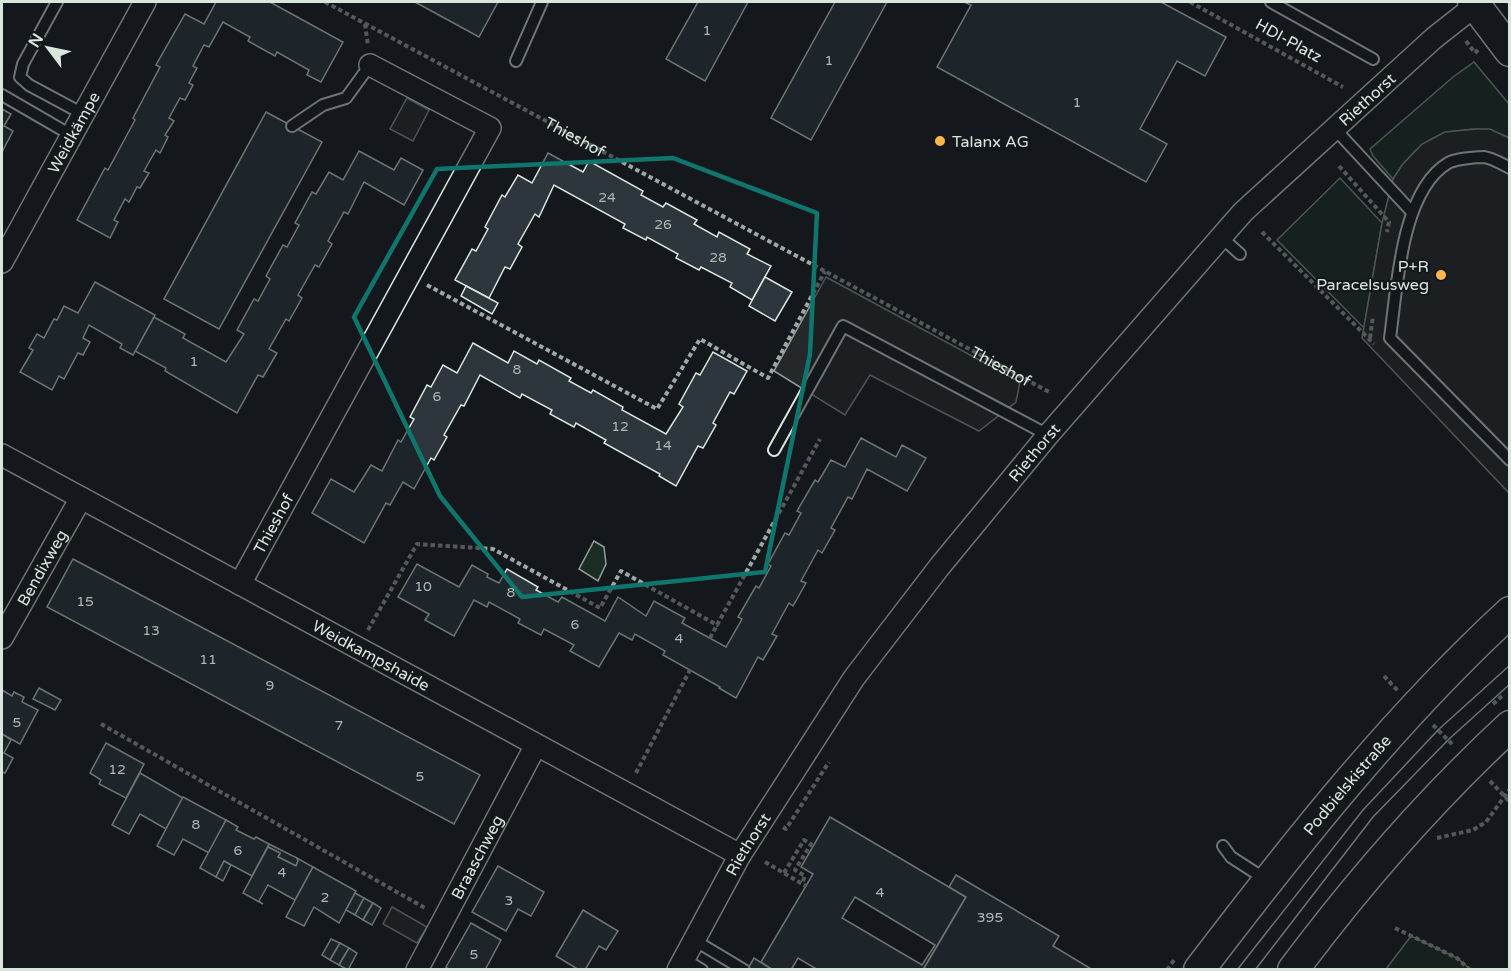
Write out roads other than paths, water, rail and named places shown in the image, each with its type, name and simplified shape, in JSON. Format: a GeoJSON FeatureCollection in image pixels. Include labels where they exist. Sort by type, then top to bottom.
{"type":"FeatureCollection","features":[{"type":"Feature","properties":{"kind":"main road"},"geometry":{"type":"LineString","coordinates":[[1477,3],[1509,51]]}},
{"type":"Feature","properties":{"kind":"main road","name":"Podbielskistraße"},"geometry":{"type":"LineString","coordinates":[[1199,969],[1334,797],[1415,707],[1509,612]]}},
{"type":"Feature","properties":{"kind":"main road"},"geometry":{"type":"LineString","coordinates":[[1293,969],[1326,926],[1444,790],[1509,726]]}},
{"type":"Feature","properties":{"kind":"street","name":"Weidkämpe"},"geometry":{"type":"LineString","coordinates":[[2,261],[145,2]]}},
{"type":"Feature","properties":{"kind":"street","name":"Riethorst"},"geometry":{"type":"LineString","coordinates":[[688,966],[694,940],[740,855],[854,678],[940,566],[1048,435],[1220,236],[1334,128],[1434,38],[1477,3]]}},
{"type":"Feature","properties":{"kind":"street","name":"Thieshof"},"geometry":{"type":"LineString","coordinates":[[240,584],[490,128],[370,64]]}},
{"type":"Feature","properties":{"kind":"street","name":"Weidkampshaide"},"geometry":{"type":"LineString","coordinates":[[2,455],[740,855]]}},
{"type":"Feature","properties":{"kind":"street","name":"Bendixweg"},"geometry":{"type":"LineString","coordinates":[[2,638],[81,498]]}},
{"type":"Feature","properties":{"kind":"street","name":"Braaschweg"},"geometry":{"type":"LineString","coordinates":[[417,969],[536,745]]}},
{"type":"Feature","properties":{"kind":"lane"},"geometry":{"type":"LineString","coordinates":[[57,2],[23,64],[20,77],[29,85],[83,114]]}},
{"type":"Feature","properties":{"kind":"lane"},"geometry":{"type":"LineString","coordinates":[[516,61],[542,2]]}},
{"type":"Feature","properties":{"kind":"lane","name":"HDI-Platz"},"geometry":{"type":"LineString","coordinates":[[1270,2],[1373,59]]}},
{"type":"Feature","properties":{"kind":"lane"},"geometry":{"type":"LineString","coordinates":[[292,126],[323,105],[346,99],[370,64]]}},
{"type":"Feature","properties":{"kind":"lane"},"geometry":{"type":"LineString","coordinates":[[2,95],[71,135]]}},
{"type":"Feature","properties":{"kind":"lane"},"geometry":{"type":"LineString","coordinates":[[1334,128],[1411,211]]}},
{"type":"Feature","properties":{"kind":"lane"},"geometry":{"type":"LineString","coordinates":[[1509,168],[1485,157],[1449,162],[1429,178],[1411,211],[1390,338],[1509,460]]}},
{"type":"Feature","properties":{"kind":"lane"},"geometry":{"type":"LineString","coordinates":[[1220,236],[1240,254]]}},
{"type":"Feature","properties":{"kind":"lane"},"geometry":{"type":"LineString","coordinates":[[774,450],[843,326],[1048,435]]}},
{"type":"Feature","properties":{"kind":"lane"},"geometry":{"type":"LineString","coordinates":[[1223,846],[1231,857],[1267,881]]}},
{"type":"Feature","properties":{"kind":"lane"},"geometry":{"type":"LineString","coordinates":[[694,940],[744,969]]}},
{"type":"Feature","properties":{"kind":"tram line"},"geometry":{"type":"LineString","coordinates":[[1507,2],[1510,5]]}},
{"type":"Feature","properties":{"kind":"tram line"},"geometry":{"type":"LineString","coordinates":[[1237,970],[1363,810],[1438,730],[1510,665]]}},
{"type":"Feature","properties":{"kind":"tram line"},"geometry":{"type":"LineString","coordinates":[[1255,970],[1373,817],[1448,740],[1510,684]]}},
{"type":"Feature","properties":{"kind":"place","name":"Talanx AG"},"geometry":{"type":"Point","coordinates":[940,141]}},
{"type":"Feature","properties":{"kind":"place","name":"P+R Paracelsusweg"},"geometry":{"type":"Point","coordinates":[1441,275]}}]}
